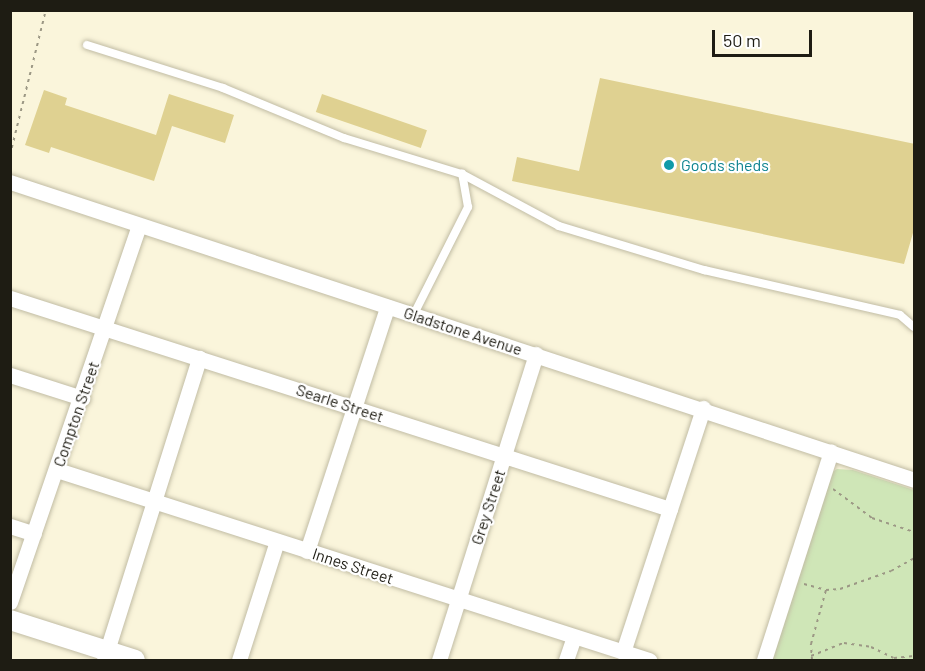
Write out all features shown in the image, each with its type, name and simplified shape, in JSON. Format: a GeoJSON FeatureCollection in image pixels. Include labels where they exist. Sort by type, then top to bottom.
{"type":"FeatureCollection","features":[{"type":"Feature","properties":{"kind":"street","name":"Gladstone Avenue"},"geometry":{"type":"LineString","coordinates":[[10,182],[387,307],[703,408],[915,480]]}},
{"type":"Feature","properties":{"kind":"street","name":"Compton Street"},"geometry":{"type":"LineString","coordinates":[[10,602],[82,398],[139,225]]}},
{"type":"Feature","properties":{"kind":"street","name":"Searle Street"},"geometry":{"type":"LineString","coordinates":[[10,297],[670,509]]}},
{"type":"Feature","properties":{"kind":"street"},"geometry":{"type":"LineString","coordinates":[[307,551],[387,307]]}},
{"type":"Feature","properties":{"kind":"street","name":"Grey Street"},"geometry":{"type":"LineString","coordinates":[[439,660],[536,354]]}},
{"type":"Feature","properties":{"kind":"street"},"geometry":{"type":"LineString","coordinates":[[105,656],[152,501],[199,358]]}},
{"type":"Feature","properties":{"kind":"street"},"geometry":{"type":"LineString","coordinates":[[10,375],[82,398]]}},
{"type":"Feature","properties":{"kind":"street"},"geometry":{"type":"LineString","coordinates":[[623,652],[703,408]]}},
{"type":"Feature","properties":{"kind":"street"},"geometry":{"type":"LineString","coordinates":[[764,660],[831,451]]}},
{"type":"Feature","properties":{"kind":"street","name":"Innes Street"},"geometry":{"type":"LineString","coordinates":[[57,470],[650,660]]}},
{"type":"Feature","properties":{"kind":"street"},"geometry":{"type":"LineString","coordinates":[[10,526],[34,534]]}},
{"type":"Feature","properties":{"kind":"street"},"geometry":{"type":"LineString","coordinates":[[238,660],[277,541]]}},
{"type":"Feature","properties":{"kind":"street"},"geometry":{"type":"LineString","coordinates":[[10,620],[105,656],[135,660]]}},
{"type":"Feature","properties":{"kind":"street"},"geometry":{"type":"LineString","coordinates":[[566,660],[574,636]]}},
{"type":"Feature","properties":{"kind":"lane"},"geometry":{"type":"LineString","coordinates":[[87,45],[223,88],[344,138],[462,174],[559,226],[704,270],[900,315],[915,327]]}},
{"type":"Feature","properties":{"kind":"lane"},"geometry":{"type":"LineString","coordinates":[[414,314],[468,207],[462,174]]}},
{"type":"Feature","properties":{"kind":"path"},"geometry":{"type":"LineString","coordinates":[[10,154],[46,10]]}},
{"type":"Feature","properties":{"kind":"path"},"geometry":{"type":"LineString","coordinates":[[822,480],[872,518],[915,532]]}},
{"type":"Feature","properties":{"kind":"path"},"geometry":{"type":"LineString","coordinates":[[790,580],[826,590],[864,582],[915,558]]}},
{"type":"Feature","properties":{"kind":"path"},"geometry":{"type":"LineString","coordinates":[[812,660],[811,644],[826,590]]}},
{"type":"Feature","properties":{"kind":"path"},"geometry":{"type":"LineString","coordinates":[[811,656],[844,643],[871,647],[894,658],[915,656]]}},
{"type":"Feature","properties":{"kind":"green space"},"geometry":{"type":"Polygon","coordinates":[[[837,469],[853,470],[914,490],[914,660],[769,660],[832,472],[837,469]]]}},
{"type":"Feature","properties":{"kind":"building","name":"Goods sheds"},"geometry":{"type":"Polygon","coordinates":[[[600,78],[915,144],[915,226],[904,264],[512,181],[517,157],[579,171],[600,78]]]}},
{"type":"Feature","properties":{"kind":"building"},"geometry":{"type":"Polygon","coordinates":[[[44,90],[67,98],[65,105],[156,135],[169,94],[234,115],[225,143],[172,126],[154,181],[51,147],[49,153],[25,145],[44,90]]]}},
{"type":"Feature","properties":{"kind":"building"},"geometry":{"type":"Polygon","coordinates":[[[322,94],[427,130],[421,148],[316,112],[322,94]]]}},
{"type":"Feature","properties":{"kind":"place","name":"Goods sheds"},"geometry":{"type":"Point","coordinates":[669,165]}}]}
